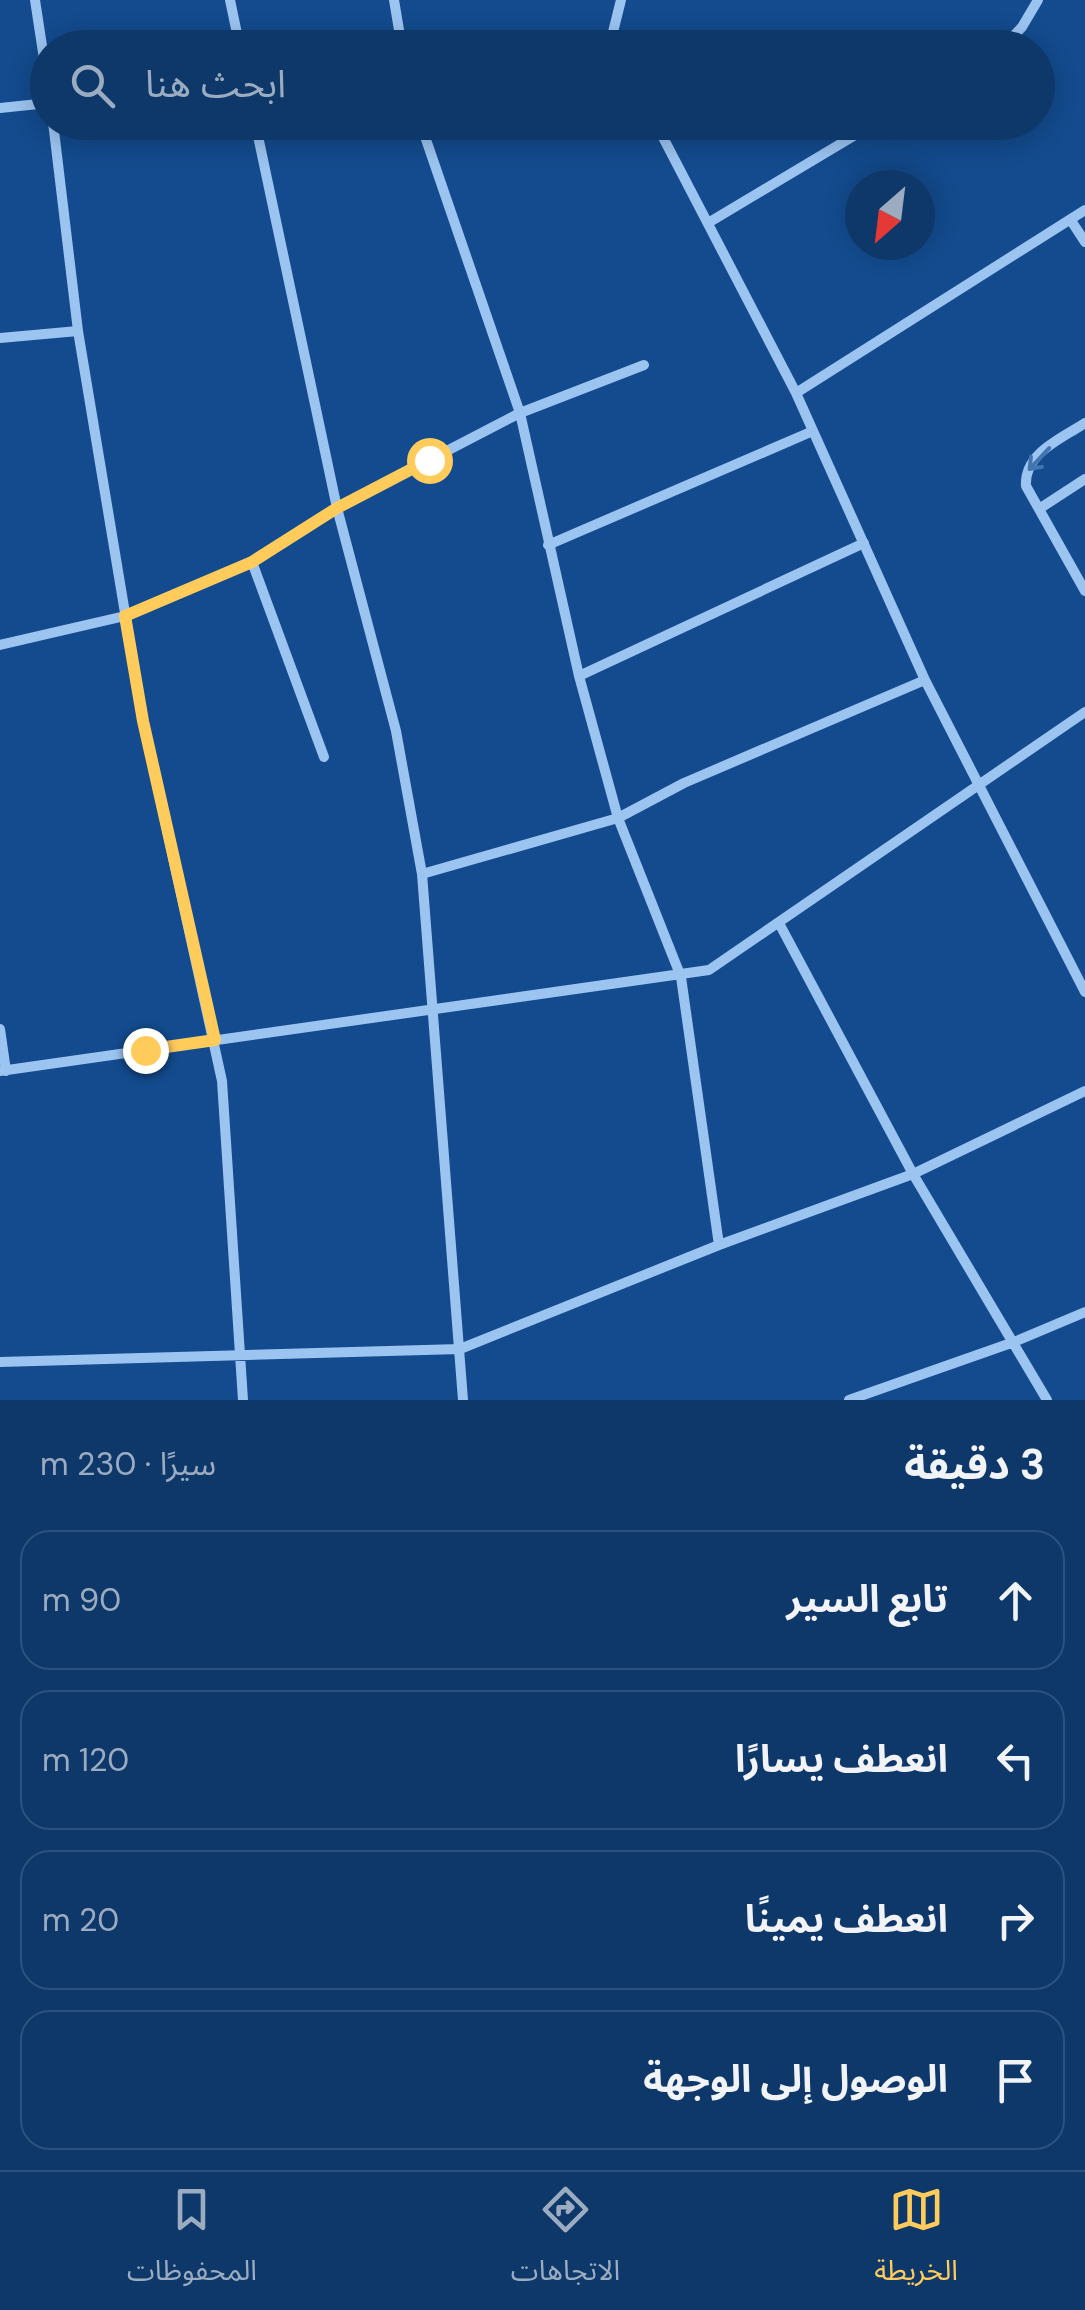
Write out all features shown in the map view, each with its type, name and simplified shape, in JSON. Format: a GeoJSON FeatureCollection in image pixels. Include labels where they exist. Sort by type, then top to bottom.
{"type":"FeatureCollection","features":[{"type":"Feature","properties":{"kind":"street"},"geometry":{"type":"LineString","coordinates":[[35,0],[40,30]]}},
{"type":"Feature","properties":{"kind":"street"},"geometry":{"type":"LineString","coordinates":[[230,0],[236,30]]}},
{"type":"Feature","properties":{"kind":"street"},"geometry":{"type":"LineString","coordinates":[[394,0],[399,30]]}},
{"type":"Feature","properties":{"kind":"street"},"geometry":{"type":"LineString","coordinates":[[614,30],[621,0]]}},
{"type":"Feature","properties":{"kind":"street"},"geometry":{"type":"LineString","coordinates":[[1019,30],[1038,0]]}},
{"type":"Feature","properties":{"kind":"street"},"geometry":{"type":"LineString","coordinates":[[0,108],[30,105]]}},
{"type":"Feature","properties":{"kind":"street"},"geometry":{"type":"LineString","coordinates":[[54,140],[78,331],[143,721],[215,1040],[223,1096],[243,1400]]}},
{"type":"Feature","properties":{"kind":"street"},"geometry":{"type":"LineString","coordinates":[[259,140],[337,508],[396,732],[422,874],[463,1400]]}},
{"type":"Feature","properties":{"kind":"street"},"geometry":{"type":"LineString","coordinates":[[426,140],[520,413],[579,676],[618,818],[681,977],[719,1245]]}},
{"type":"Feature","properties":{"kind":"street"},"geometry":{"type":"LineString","coordinates":[[665,140],[796,393],[978,789],[1085,992]]}},
{"type":"Feature","properties":{"kind":"street"},"geometry":{"type":"LineString","coordinates":[[708,222],[846,140]]}},
{"type":"Feature","properties":{"kind":"street"},"geometry":{"type":"LineString","coordinates":[[796,393],[1072,222],[1085,210]]}},
{"type":"Feature","properties":{"kind":"street"},"geometry":{"type":"LineString","coordinates":[[1072,222],[1085,242]]}},
{"type":"Feature","properties":{"kind":"street"},"geometry":{"type":"LineString","coordinates":[[0,338],[78,331]]}},
{"type":"Feature","properties":{"kind":"street"},"geometry":{"type":"LineString","coordinates":[[0,645],[125,616],[252,562],[337,508],[520,413],[644,366]]}},
{"type":"Feature","properties":{"kind":"street"},"geometry":{"type":"LineString","coordinates":[[1085,423],[1029,466],[1026,486],[1085,591]]}},
{"type":"Feature","properties":{"kind":"street"},"geometry":{"type":"LineString","coordinates":[[548,544],[813,431]]}},
{"type":"Feature","properties":{"kind":"street"},"geometry":{"type":"LineString","coordinates":[[1039,509],[1085,479]]}},
{"type":"Feature","properties":{"kind":"street"},"geometry":{"type":"LineString","coordinates":[[579,676],[864,543]]}},
{"type":"Feature","properties":{"kind":"street"},"geometry":{"type":"LineString","coordinates":[[252,562],[324,757]]}},
{"type":"Feature","properties":{"kind":"street"},"geometry":{"type":"LineString","coordinates":[[422,874],[618,818],[684,783],[926,680]]}},
{"type":"Feature","properties":{"kind":"street"},"geometry":{"type":"LineString","coordinates":[[0,1028],[3,1071],[709,970],[1085,712]]}},
{"type":"Feature","properties":{"kind":"street"},"geometry":{"type":"LineString","coordinates":[[780,924],[913,1174],[1047,1400]]}},
{"type":"Feature","properties":{"kind":"street"},"geometry":{"type":"LineString","coordinates":[[0,1362],[239,1358],[460,1348],[719,1245],[913,1174],[1085,1091]]}},
{"type":"Feature","properties":{"kind":"street"},"geometry":{"type":"LineString","coordinates":[[849,1400],[1014,1342],[1085,1312]]}},
{"type":"Feature","properties":{"kind":"route"},"geometry":{"type":"LineString","coordinates":[[145,1050],[215,1040],[143,721],[125,616],[252,562],[337,508],[429,460]]}}]}
